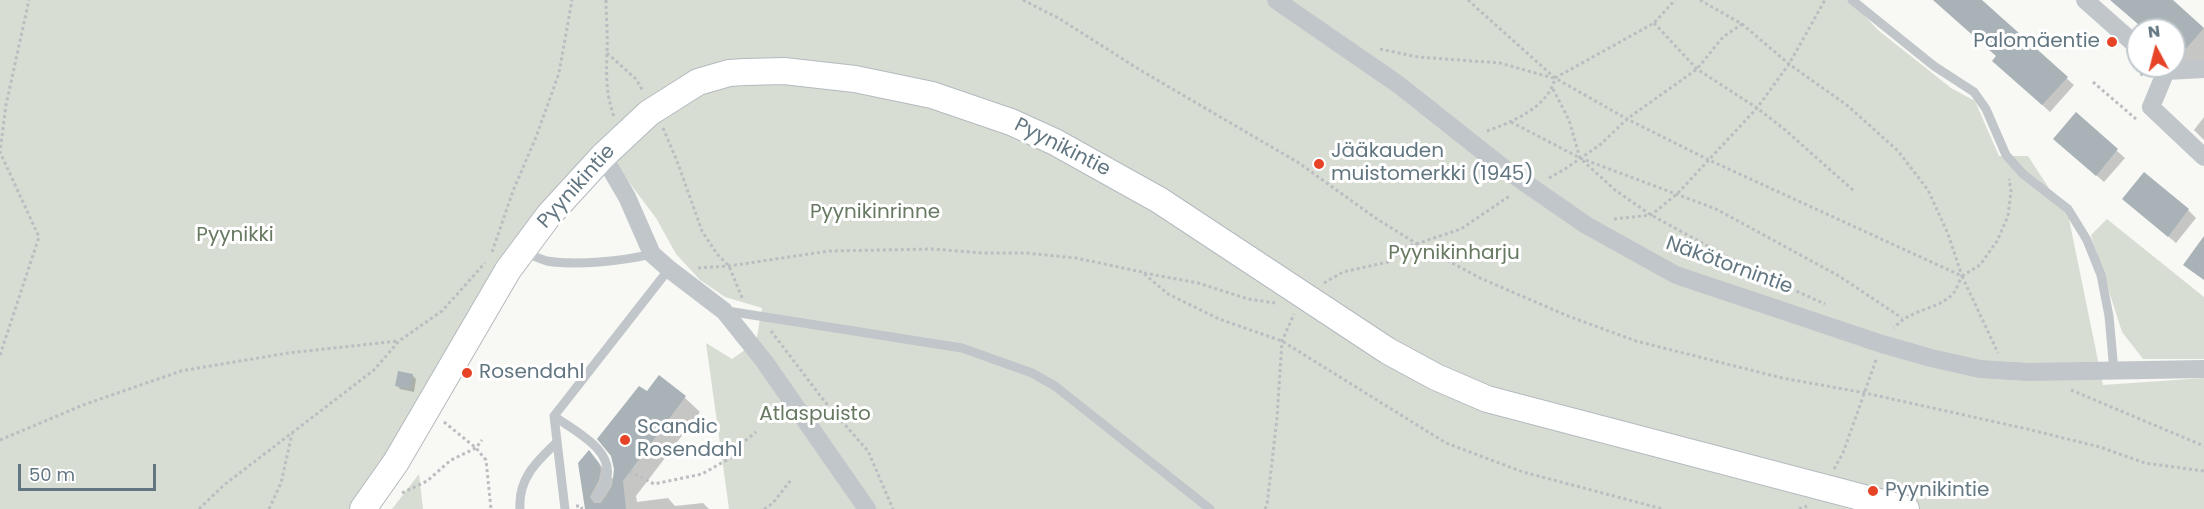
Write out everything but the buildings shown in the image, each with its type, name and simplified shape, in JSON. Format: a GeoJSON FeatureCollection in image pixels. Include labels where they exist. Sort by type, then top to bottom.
{"type":"FeatureCollection","features":[{"type":"Feature","properties":{"kind":"street","name":"Näkötornintie"},"geometry":{"type":"LineString","coordinates":[[1276,0],[1399,86],[1527,184],[1586,225],[1676,275],[1931,358],[1980,369],[2004,371],[2204,369]]}},
{"type":"Feature","properties":{"kind":"street"},"geometry":{"type":"LineString","coordinates":[[2085,0],[2126,36]]}},
{"type":"Feature","properties":{"kind":"street"},"geometry":{"type":"LineString","coordinates":[[2186,69],[2204,69]]}},
{"type":"Feature","properties":{"kind":"street","name":"Pyynikintie"},"geometry":{"type":"LineString","coordinates":[[363,509],[396,462],[508,270],[549,215],[603,156],[655,110],[698,82],[729,73],[784,71],[855,79],[932,95],[1011,122],[1055,142],[1159,200],[1388,351],[1436,377],[1487,399],[1906,509]]}},
{"type":"Feature","properties":{"kind":"street"},"geometry":{"type":"LineString","coordinates":[[2160,78],[2151,107],[2204,157]]}},
{"type":"Feature","properties":{"kind":"street"},"geometry":{"type":"LineString","coordinates":[[603,156],[631,204],[652,254],[724,310],[764,361],[867,509]]}},
{"type":"Feature","properties":{"kind":"lane"},"geometry":{"type":"LineString","coordinates":[[1852,0],[1934,66],[1974,92],[1986,109],[2006,155],[2024,174],[2068,209],[2087,240],[2101,275],[2114,371]]}},
{"type":"Feature","properties":{"kind":"lane"},"geometry":{"type":"LineString","coordinates":[[522,251],[545,260],[566,262],[633,258],[652,254]]}},
{"type":"Feature","properties":{"kind":"lane"},"geometry":{"type":"LineString","coordinates":[[565,509],[554,416],[669,269]]}},
{"type":"Feature","properties":{"kind":"lane"},"geometry":{"type":"LineString","coordinates":[[724,310],[962,348],[1032,373],[1055,386],[1210,509]]}},
{"type":"Feature","properties":{"kind":"lane"},"geometry":{"type":"LineString","coordinates":[[554,416],[593,444],[606,459],[607,480],[597,497]]}},
{"type":"Feature","properties":{"kind":"lane"},"geometry":{"type":"LineString","coordinates":[[520,509],[521,489],[527,474],[556,443]]}},
{"type":"Feature","properties":{"kind":"path"},"geometry":{"type":"LineString","coordinates":[[0,355],[39,237],[0,152],[6,105],[29,0]]}},
{"type":"Feature","properties":{"kind":"path"},"geometry":{"type":"LineString","coordinates":[[199,509],[224,485],[374,370],[399,341],[442,311],[491,257],[513,191],[536,137],[559,73],[572,0]]}},
{"type":"Feature","properties":{"kind":"path"},"geometry":{"type":"LineString","coordinates":[[606,0],[605,69],[609,102],[621,138]]}},
{"type":"Feature","properties":{"kind":"path"},"geometry":{"type":"LineString","coordinates":[[1023,0],[1290,158],[1417,244],[1480,278],[1568,316],[1636,341],[1782,378],[1865,393],[2100,447],[2145,463],[2204,471]]}},
{"type":"Feature","properties":{"kind":"path"},"geometry":{"type":"LineString","coordinates":[[1468,0],[1555,78],[1627,119],[1709,160],[1962,276]]}},
{"type":"Feature","properties":{"kind":"path"},"geometry":{"type":"LineString","coordinates":[[1372,47],[1418,57],[1500,63],[1555,78],[1654,23],[1675,0]]}},
{"type":"Feature","properties":{"kind":"path"},"geometry":{"type":"LineString","coordinates":[[1700,0],[1742,24],[1789,64],[1848,106],[1898,151],[1928,190],[1948,234],[1962,276],[2004,371]]}},
{"type":"Feature","properties":{"kind":"path"},"geometry":{"type":"LineString","coordinates":[[1586,225],[1605,220],[1652,215],[1677,194],[1757,108],[1789,64],[1825,0]]}},
{"type":"Feature","properties":{"kind":"path"},"geometry":{"type":"LineString","coordinates":[[1654,23],[1697,69],[1757,108],[1854,191]]}},
{"type":"Feature","properties":{"kind":"path"},"geometry":{"type":"LineString","coordinates":[[669,269],[729,266],[830,251],[934,249],[982,253],[1026,253],[1076,258],[1198,283],[1248,299],[1273,303],[1289,302],[1343,272],[1388,262],[1407,247],[1461,229],[1527,184],[1544,180],[1580,158],[1600,144],[1627,119],[1697,69],[1723,37],[1742,24]]}},
{"type":"Feature","properties":{"kind":"path"},"geometry":{"type":"LineString","coordinates":[[607,53],[636,79],[655,110],[677,161],[702,231],[717,255],[729,266],[744,302],[759,315],[825,402],[868,451],[893,509]]}},
{"type":"Feature","properties":{"kind":"path"},"geometry":{"type":"LineString","coordinates":[[1467,139],[1511,122],[1546,99],[1555,78]]}},
{"type":"Feature","properties":{"kind":"path"},"geometry":{"type":"LineString","coordinates":[[1552,89],[1569,120],[1580,158],[1615,190],[1652,215],[1761,275],[1826,305]]}},
{"type":"Feature","properties":{"kind":"path"},"geometry":{"type":"LineString","coordinates":[[1511,122],[1580,158],[1716,209],[1839,276],[1902,318],[1941,302],[1954,292],[1962,276],[1980,265],[1997,241],[2008,216],[2011,191],[2006,155]]}},
{"type":"Feature","properties":{"kind":"path"},"geometry":{"type":"LineString","coordinates":[[1142,272],[1168,294],[1220,319],[1282,341],[1446,443],[1523,472],[1663,509]]}},
{"type":"Feature","properties":{"kind":"path"},"geometry":{"type":"LineString","coordinates":[[1265,509],[1277,418],[1282,341],[1303,296]]}},
{"type":"Feature","properties":{"kind":"path"},"geometry":{"type":"LineString","coordinates":[[0,440],[83,405],[181,371],[288,353],[399,341]]}},
{"type":"Feature","properties":{"kind":"path"},"geometry":{"type":"LineString","coordinates":[[1829,477],[1843,453],[1877,358]]}},
{"type":"Feature","properties":{"kind":"path"},"geometry":{"type":"LineString","coordinates":[[2068,389],[2204,446]]}},
{"type":"Feature","properties":{"kind":"path"},"geometry":{"type":"LineString","coordinates":[[440,419],[476,448],[486,460],[491,509]]}},
{"type":"Feature","properties":{"kind":"path"},"geometry":{"type":"LineString","coordinates":[[269,509],[281,483],[292,432]]}},
{"type":"Feature","properties":{"kind":"path"},"geometry":{"type":"LineString","coordinates":[[630,471],[654,484],[702,474],[732,457],[739,446],[756,432]]}},
{"type":"Feature","properties":{"kind":"path"},"geometry":{"type":"LineString","coordinates":[[399,494],[427,481],[451,460],[476,448],[482,440]]}},
{"type":"Feature","properties":{"kind":"path"},"geometry":{"type":"LineString","coordinates":[[764,509],[772,504],[791,480]]}},
{"type":"Feature","properties":{"kind":"green space","name":"Pyynikinharju"},"geometry":{"type":"Polygon","coordinates":[[[0,0],[1850,0],[1878,30],[1951,88],[1975,101],[1999,156],[2028,156],[2069,219],[2103,385],[2204,378],[2204,509],[729,509],[706,343],[732,359],[756,342],[762,308],[725,297],[700,280],[676,254],[656,218],[600,144],[409,437],[352,509],[0,509],[0,0]]]}},
{"type":"Feature","properties":{"kind":"green space"},"geometry":{"type":"Polygon","coordinates":[[[2107,219],[2204,297],[2204,359],[2143,359],[2122,332],[2091,235],[2107,219]]]}},
{"type":"Feature","properties":{"kind":"green space"},"geometry":{"type":"Polygon","coordinates":[[[419,474],[423,509],[392,509],[419,474]]]}},
{"type":"Feature","properties":{"kind":"place","name":"Palomäentie"},"geometry":{"type":"Point","coordinates":[2112,42]}},
{"type":"Feature","properties":{"kind":"place","name":"Jääkauden muistomerkki (1945)"},"geometry":{"type":"Point","coordinates":[1319,164]}},
{"type":"Feature","properties":{"kind":"place","name":"Rosendahl"},"geometry":{"type":"Point","coordinates":[467,373]}},
{"type":"Feature","properties":{"kind":"place","name":"Scandic Rosendahl"},"geometry":{"type":"Point","coordinates":[625,440]}},
{"type":"Feature","properties":{"kind":"place","name":"Pyynikintie"},"geometry":{"type":"Point","coordinates":[1873,491]}},
{"type":"Feature","properties":{"kind":"park label","name":"Pyynikinrinne"},"geometry":{"type":"Point","coordinates":[875,213]}},
{"type":"Feature","properties":{"kind":"park label","name":"Pyynikki"},"geometry":{"type":"Point","coordinates":[235,236]}},
{"type":"Feature","properties":{"kind":"park label","name":"Atlaspuisto"},"geometry":{"type":"Point","coordinates":[815,415]}}]}
